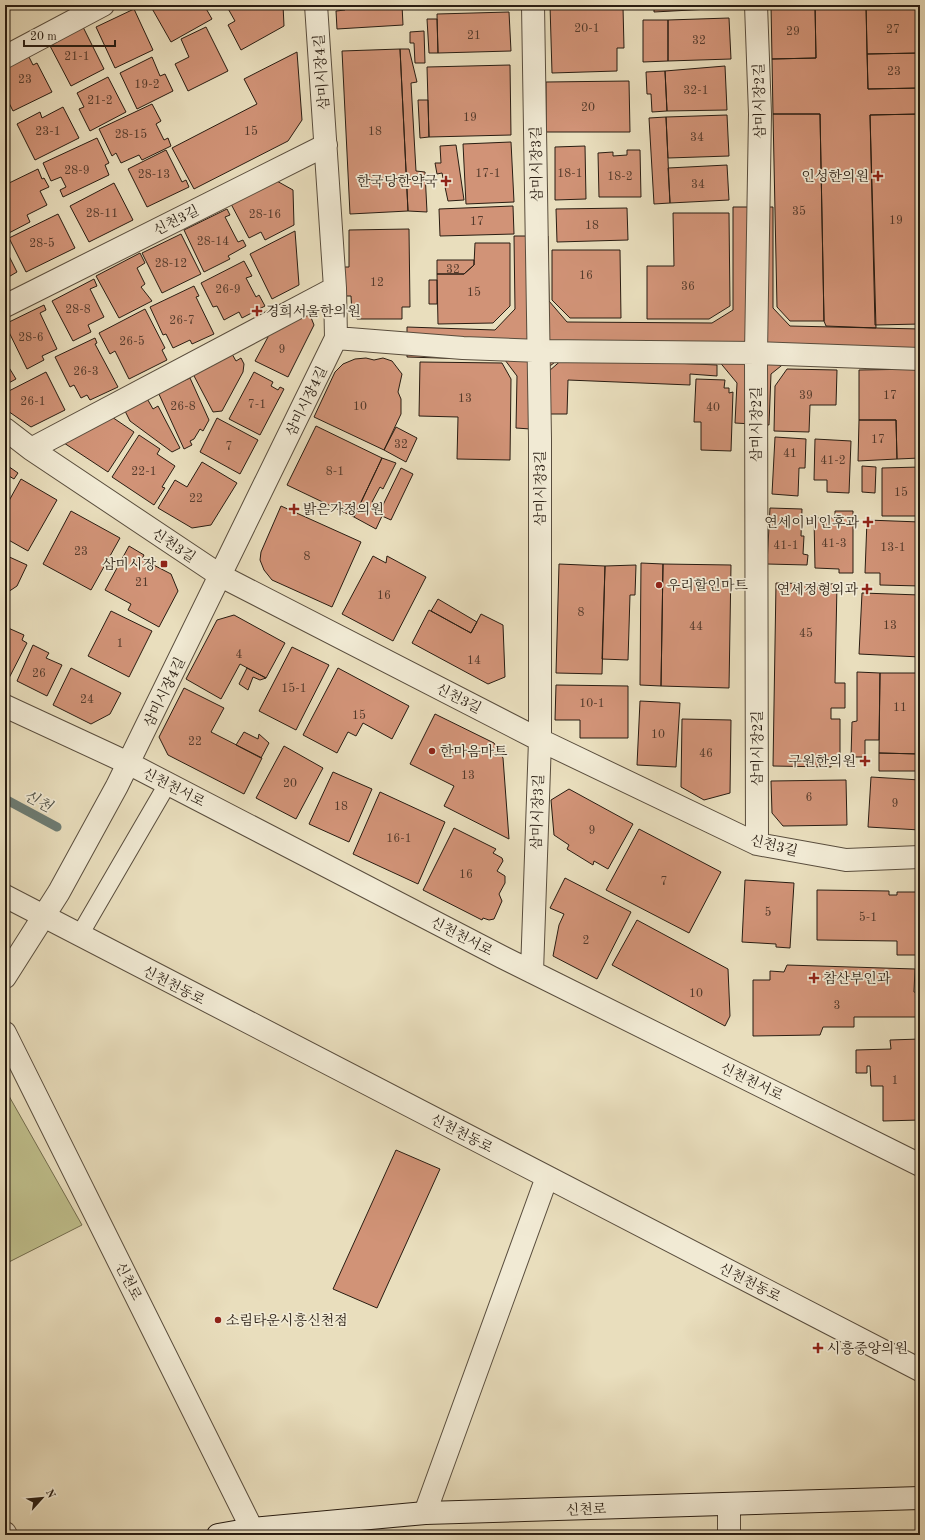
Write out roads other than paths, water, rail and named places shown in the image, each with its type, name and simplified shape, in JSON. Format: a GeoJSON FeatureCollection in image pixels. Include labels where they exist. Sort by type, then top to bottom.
{"type":"FeatureCollection","features":[{"type":"Feature","properties":{"kind":"street"},"geometry":{"type":"LineString","coordinates":[[6,55],[103,5]]}},
{"type":"Feature","properties":{"kind":"street","name":"삼미시장4길"},"geometry":{"type":"LineString","coordinates":[[5,977],[44,918],[117,786],[221,576],[336,338],[335,288],[316,5]]}},
{"type":"Feature","properties":{"kind":"street","name":"삼미시장3길"},"geometry":{"type":"LineString","coordinates":[[532,972],[540,740],[540,351],[533,5]]}},
{"type":"Feature","properties":{"kind":"street","name":"삼미시장2길"},"geometry":{"type":"LineString","coordinates":[[756,5],[760,114],[756,353],[757,844]]}},
{"type":"Feature","properties":{"kind":"street","name":"신천3길"},"geometry":{"type":"LineString","coordinates":[[5,306],[326,145]]}},
{"type":"Feature","properties":{"kind":"street"},"geometry":{"type":"LineString","coordinates":[[31,449],[335,288]]}},
{"type":"Feature","properties":{"kind":"street"},"geometry":{"type":"LineString","coordinates":[[336,338],[409,344],[540,351],[756,353],[920,359]]}},
{"type":"Feature","properties":{"kind":"street","name":"신천3길"},"geometry":{"type":"LineString","coordinates":[[5,429],[31,449],[221,576],[540,740],[757,844],[846,860],[920,857]]}},
{"type":"Feature","properties":{"kind":"street","name":"신천천서로"},"geometry":{"type":"LineString","coordinates":[[5,706],[168,783],[532,972],[920,1165]]}},
{"type":"Feature","properties":{"kind":"street","name":"신천천동로"},"geometry":{"type":"LineString","coordinates":[[5,896],[44,918],[920,1370]]}},
{"type":"Feature","properties":{"kind":"street","name":"신천로"},"geometry":{"type":"LineString","coordinates":[[5,1033],[254,1532]]}},
{"type":"Feature","properties":{"kind":"street"},"geometry":{"type":"LineString","coordinates":[[425,1514],[547,1177]]}},
{"type":"Feature","properties":{"kind":"street","name":"신천로"},"geometry":{"type":"LineString","coordinates":[[218,1535],[425,1514],[920,1498]]}},
{"type":"Feature","properties":{"kind":"street"},"geometry":{"type":"LineString","coordinates":[[729,1505],[729,1535]]}},
{"type":"Feature","properties":{"kind":"lane"},"geometry":{"type":"LineString","coordinates":[[79,936],[168,783]]}},
{"type":"Feature","properties":{"kind":"waterway","name":"신천"},"geometry":{"type":"LineString","coordinates":[[5,799],[57,827]]}},
{"type":"Feature","properties":{"kind":"place","name":"인성한의원"},"geometry":{"type":"Point","coordinates":[878,176]}},
{"type":"Feature","properties":{"kind":"place","name":"한국당한약국"},"geometry":{"type":"Point","coordinates":[446,181]}},
{"type":"Feature","properties":{"kind":"place","name":"경희서울한의원"},"geometry":{"type":"Point","coordinates":[257,311]}},
{"type":"Feature","properties":{"kind":"place","name":"밝은가정의원"},"geometry":{"type":"Point","coordinates":[294,509]}},
{"type":"Feature","properties":{"kind":"place","name":"연세이비인후과"},"geometry":{"type":"Point","coordinates":[868,522]}},
{"type":"Feature","properties":{"kind":"place","name":"삼미시장"},"geometry":{"type":"Point","coordinates":[164,564]}},
{"type":"Feature","properties":{"kind":"place","name":"우리할인마트"},"geometry":{"type":"Point","coordinates":[659,585]}},
{"type":"Feature","properties":{"kind":"place","name":"연세정형외과"},"geometry":{"type":"Point","coordinates":[867,589]}},
{"type":"Feature","properties":{"kind":"place","name":"한마음마트"},"geometry":{"type":"Point","coordinates":[432,751]}},
{"type":"Feature","properties":{"kind":"place","name":"구원한의원"},"geometry":{"type":"Point","coordinates":[865,761]}},
{"type":"Feature","properties":{"kind":"place","name":"참산부인과"},"geometry":{"type":"Point","coordinates":[814,978]}},
{"type":"Feature","properties":{"kind":"place","name":"소림타운시흥신천점"},"geometry":{"type":"Point","coordinates":[218,1320]}},
{"type":"Feature","properties":{"kind":"place","name":"시흥중앙의원"},"geometry":{"type":"Point","coordinates":[818,1348]}}]}
